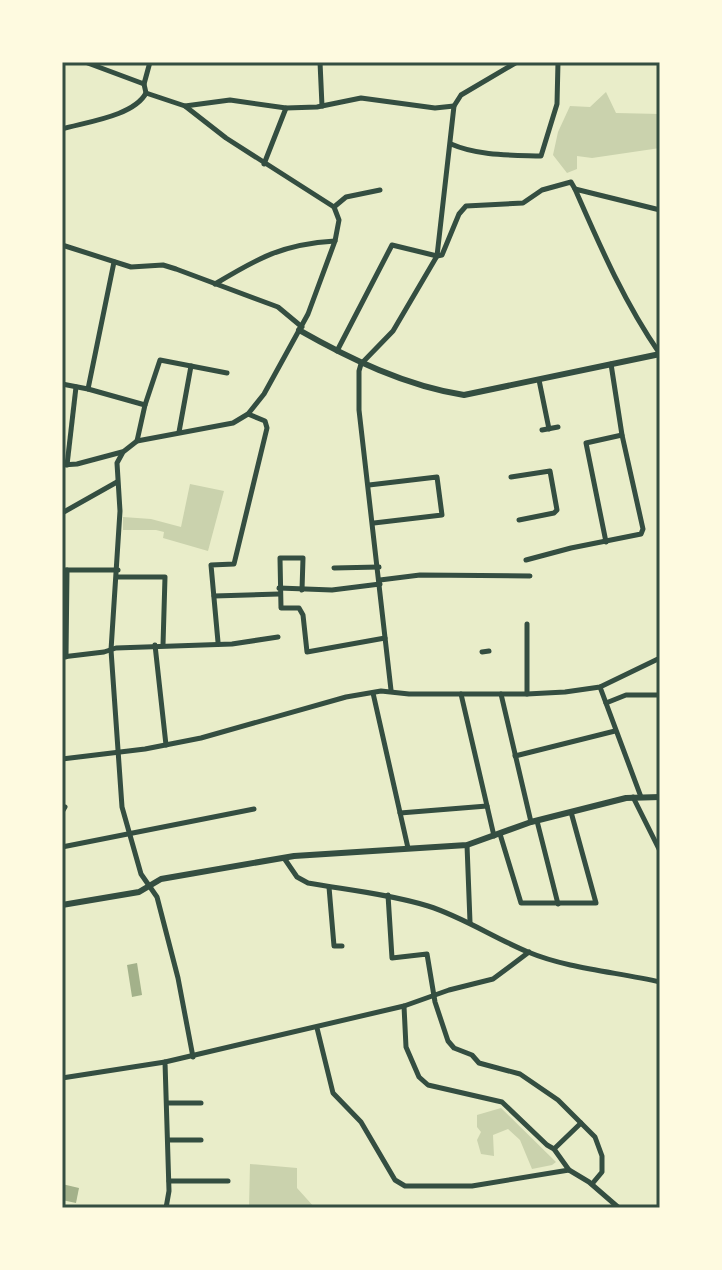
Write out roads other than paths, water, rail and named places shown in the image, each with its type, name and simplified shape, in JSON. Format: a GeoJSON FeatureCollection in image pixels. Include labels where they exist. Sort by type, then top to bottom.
{"type":"FeatureCollection","features":[{"type":"Feature","properties":{"kind":"street"},"geometry":{"type":"LineString","coordinates":[[85,62],[144,84]]}},
{"type":"Feature","properties":{"kind":"street"},"geometry":{"type":"LineString","coordinates":[[62,129],[129,110],[141,102],[146,93],[144,84],[150,62]]}},
{"type":"Feature","properties":{"kind":"street"},"geometry":{"type":"LineString","coordinates":[[320,62],[322,106]]}},
{"type":"Feature","properties":{"kind":"street"},"geometry":{"type":"LineString","coordinates":[[391,690],[359,410],[359,371],[361,364],[393,331],[437,256],[454,106],[461,95],[517,62]]}},
{"type":"Feature","properties":{"kind":"street"},"geometry":{"type":"LineString","coordinates":[[451,144],[488,153],[541,156],[557,104],[558,62]]}},
{"type":"Feature","properties":{"kind":"street"},"geometry":{"type":"LineString","coordinates":[[146,93],[185,106],[264,164],[334,207],[339,220],[335,241],[300,329],[264,394],[248,414],[233,423],[137,441],[123,452],[117,463],[120,511],[111,650],[122,807],[141,874],[157,897],[178,978],[193,1057]]}},
{"type":"Feature","properties":{"kind":"street"},"geometry":{"type":"LineString","coordinates":[[185,106],[230,100],[286,108],[322,106],[361,98],[435,108],[454,106]]}},
{"type":"Feature","properties":{"kind":"street"},"geometry":{"type":"LineString","coordinates":[[264,164],[286,108]]}},
{"type":"Feature","properties":{"kind":"street"},"geometry":{"type":"LineString","coordinates":[[62,245],[131,267],[163,265],[278,307],[300,329],[337,352],[361,364],[464,395],[660,354],[639,324],[619,286],[571,182],[542,190],[523,203],[466,206],[459,214],[445,252],[437,256],[392,245],[337,352]]}},
{"type":"Feature","properties":{"kind":"street"},"geometry":{"type":"LineString","coordinates":[[575,189],[660,210]]}},
{"type":"Feature","properties":{"kind":"street"},"geometry":{"type":"LineString","coordinates":[[334,207],[346,197],[380,190]]}},
{"type":"Feature","properties":{"kind":"street"},"geometry":{"type":"LineString","coordinates":[[214,284],[259,257],[335,241]]}},
{"type":"Feature","properties":{"kind":"street"},"geometry":{"type":"LineString","coordinates":[[88,389],[114,262]]}},
{"type":"Feature","properties":{"kind":"street"},"geometry":{"type":"LineString","coordinates":[[137,441],[160,360],[227,373]]}},
{"type":"Feature","properties":{"kind":"street"},"geometry":{"type":"LineString","coordinates":[[526,560],[641,534],[643,529],[622,435],[611,364]]}},
{"type":"Feature","properties":{"kind":"street"},"geometry":{"type":"LineString","coordinates":[[179,432],[191,366]]}},
{"type":"Feature","properties":{"kind":"street"},"geometry":{"type":"LineString","coordinates":[[539,380],[545,430],[558,427]]}},
{"type":"Feature","properties":{"kind":"street"},"geometry":{"type":"LineString","coordinates":[[62,384],[145,405]]}},
{"type":"Feature","properties":{"kind":"street"},"geometry":{"type":"LineString","coordinates":[[76,387],[64,465],[123,452]]}},
{"type":"Feature","properties":{"kind":"street"},"geometry":{"type":"LineString","coordinates":[[218,642],[211,565],[234,564],[267,428],[265,421],[248,414]]}},
{"type":"Feature","properties":{"kind":"street"},"geometry":{"type":"LineString","coordinates":[[606,542],[586,443],[622,435]]}},
{"type":"Feature","properties":{"kind":"street"},"geometry":{"type":"LineString","coordinates":[[511,477],[545,469],[550,471],[555,491],[557,510],[554,513],[519,520]]}},
{"type":"Feature","properties":{"kind":"street"},"geometry":{"type":"LineString","coordinates":[[369,485],[437,477],[442,515],[374,523]]}},
{"type":"Feature","properties":{"kind":"street"},"geometry":{"type":"LineString","coordinates":[[62,513],[117,482]]}},
{"type":"Feature","properties":{"kind":"street"},"geometry":{"type":"LineString","coordinates":[[302,590],[303,558],[280,558],[281,608],[299,608],[303,615],[307,652],[385,638]]}},
{"type":"Feature","properties":{"kind":"street"},"geometry":{"type":"LineString","coordinates":[[334,568],[379,567]]}},
{"type":"Feature","properties":{"kind":"street"},"geometry":{"type":"LineString","coordinates":[[163,645],[165,577],[65,570],[64,657],[155,645],[163,645],[218,642],[232,644],[278,637]]}},
{"type":"Feature","properties":{"kind":"street"},"geometry":{"type":"LineString","coordinates":[[214,596],[332,590],[420,575],[530,576]]}},
{"type":"Feature","properties":{"kind":"street"},"geometry":{"type":"LineString","coordinates":[[527,624],[527,694]]}},
{"type":"Feature","properties":{"kind":"street"},"geometry":{"type":"LineString","coordinates":[[155,645],[166,745]]}},
{"type":"Feature","properties":{"kind":"street"},"geometry":{"type":"LineString","coordinates":[[62,759],[166,745],[373,692],[527,694],[600,687],[660,658]]}},
{"type":"Feature","properties":{"kind":"street"},"geometry":{"type":"LineString","coordinates":[[600,687],[637,797],[660,851]]}},
{"type":"Feature","properties":{"kind":"street"},"geometry":{"type":"LineString","coordinates":[[373,692],[408,848]]}},
{"type":"Feature","properties":{"kind":"street"},"geometry":{"type":"LineString","coordinates":[[461,694],[487,806],[521,903],[596,903],[571,812]]}},
{"type":"Feature","properties":{"kind":"street"},"geometry":{"type":"LineString","coordinates":[[501,694],[515,756],[558,904]]}},
{"type":"Feature","properties":{"kind":"street"},"geometry":{"type":"LineString","coordinates":[[606,703],[626,695],[660,695]]}},
{"type":"Feature","properties":{"kind":"street"},"geometry":{"type":"LineString","coordinates":[[515,756],[615,731]]}},
{"type":"Feature","properties":{"kind":"street"},"geometry":{"type":"LineString","coordinates":[[62,905],[139,892],[161,879],[284,858],[467,845],[534,821],[637,797],[660,797]]}},
{"type":"Feature","properties":{"kind":"street"},"geometry":{"type":"LineString","coordinates":[[400,813],[487,806]]}},
{"type":"Feature","properties":{"kind":"street"},"geometry":{"type":"LineString","coordinates":[[62,847],[254,809]]}},
{"type":"Feature","properties":{"kind":"street"},"geometry":{"type":"LineString","coordinates":[[467,845],[470,922]]}},
{"type":"Feature","properties":{"kind":"street"},"geometry":{"type":"LineString","coordinates":[[284,858],[297,877],[308,883],[388,895],[470,922],[529,952],[565,963],[660,982]]}},
{"type":"Feature","properties":{"kind":"street"},"geometry":{"type":"LineString","coordinates":[[329,887],[334,946],[342,946]]}},
{"type":"Feature","properties":{"kind":"street"},"geometry":{"type":"LineString","coordinates":[[388,895],[392,958],[427,954],[442,1030],[454,1048],[472,1055],[479,1063],[520,1074],[558,1100],[595,1137],[602,1158],[602,1172],[592,1184]]}},
{"type":"Feature","properties":{"kind":"street"},"geometry":{"type":"LineString","coordinates":[[62,1078],[193,1057],[404,1006],[493,979],[529,952]]}},
{"type":"Feature","properties":{"kind":"street"},"geometry":{"type":"LineString","coordinates":[[404,1006],[406,1047],[419,1077],[428,1085],[502,1102],[554,1149],[569,1170],[592,1184],[619,1208]]}},
{"type":"Feature","properties":{"kind":"street"},"geometry":{"type":"LineString","coordinates":[[317,1028],[333,1093],[361,1122],[395,1180],[405,1186],[472,1186],[569,1170]]}},
{"type":"Feature","properties":{"kind":"street"},"geometry":{"type":"LineString","coordinates":[[165,1062],[169,1181],[166,1208]]}},
{"type":"Feature","properties":{"kind":"street"},"geometry":{"type":"LineString","coordinates":[[167,1103],[201,1103]]}},
{"type":"Feature","properties":{"kind":"street"},"geometry":{"type":"LineString","coordinates":[[554,1149],[581,1123]]}},
{"type":"Feature","properties":{"kind":"street"},"geometry":{"type":"LineString","coordinates":[[168,1140],[201,1140]]}},
{"type":"Feature","properties":{"kind":"street"},"geometry":{"type":"LineString","coordinates":[[169,1181],[228,1181]]}}]}
